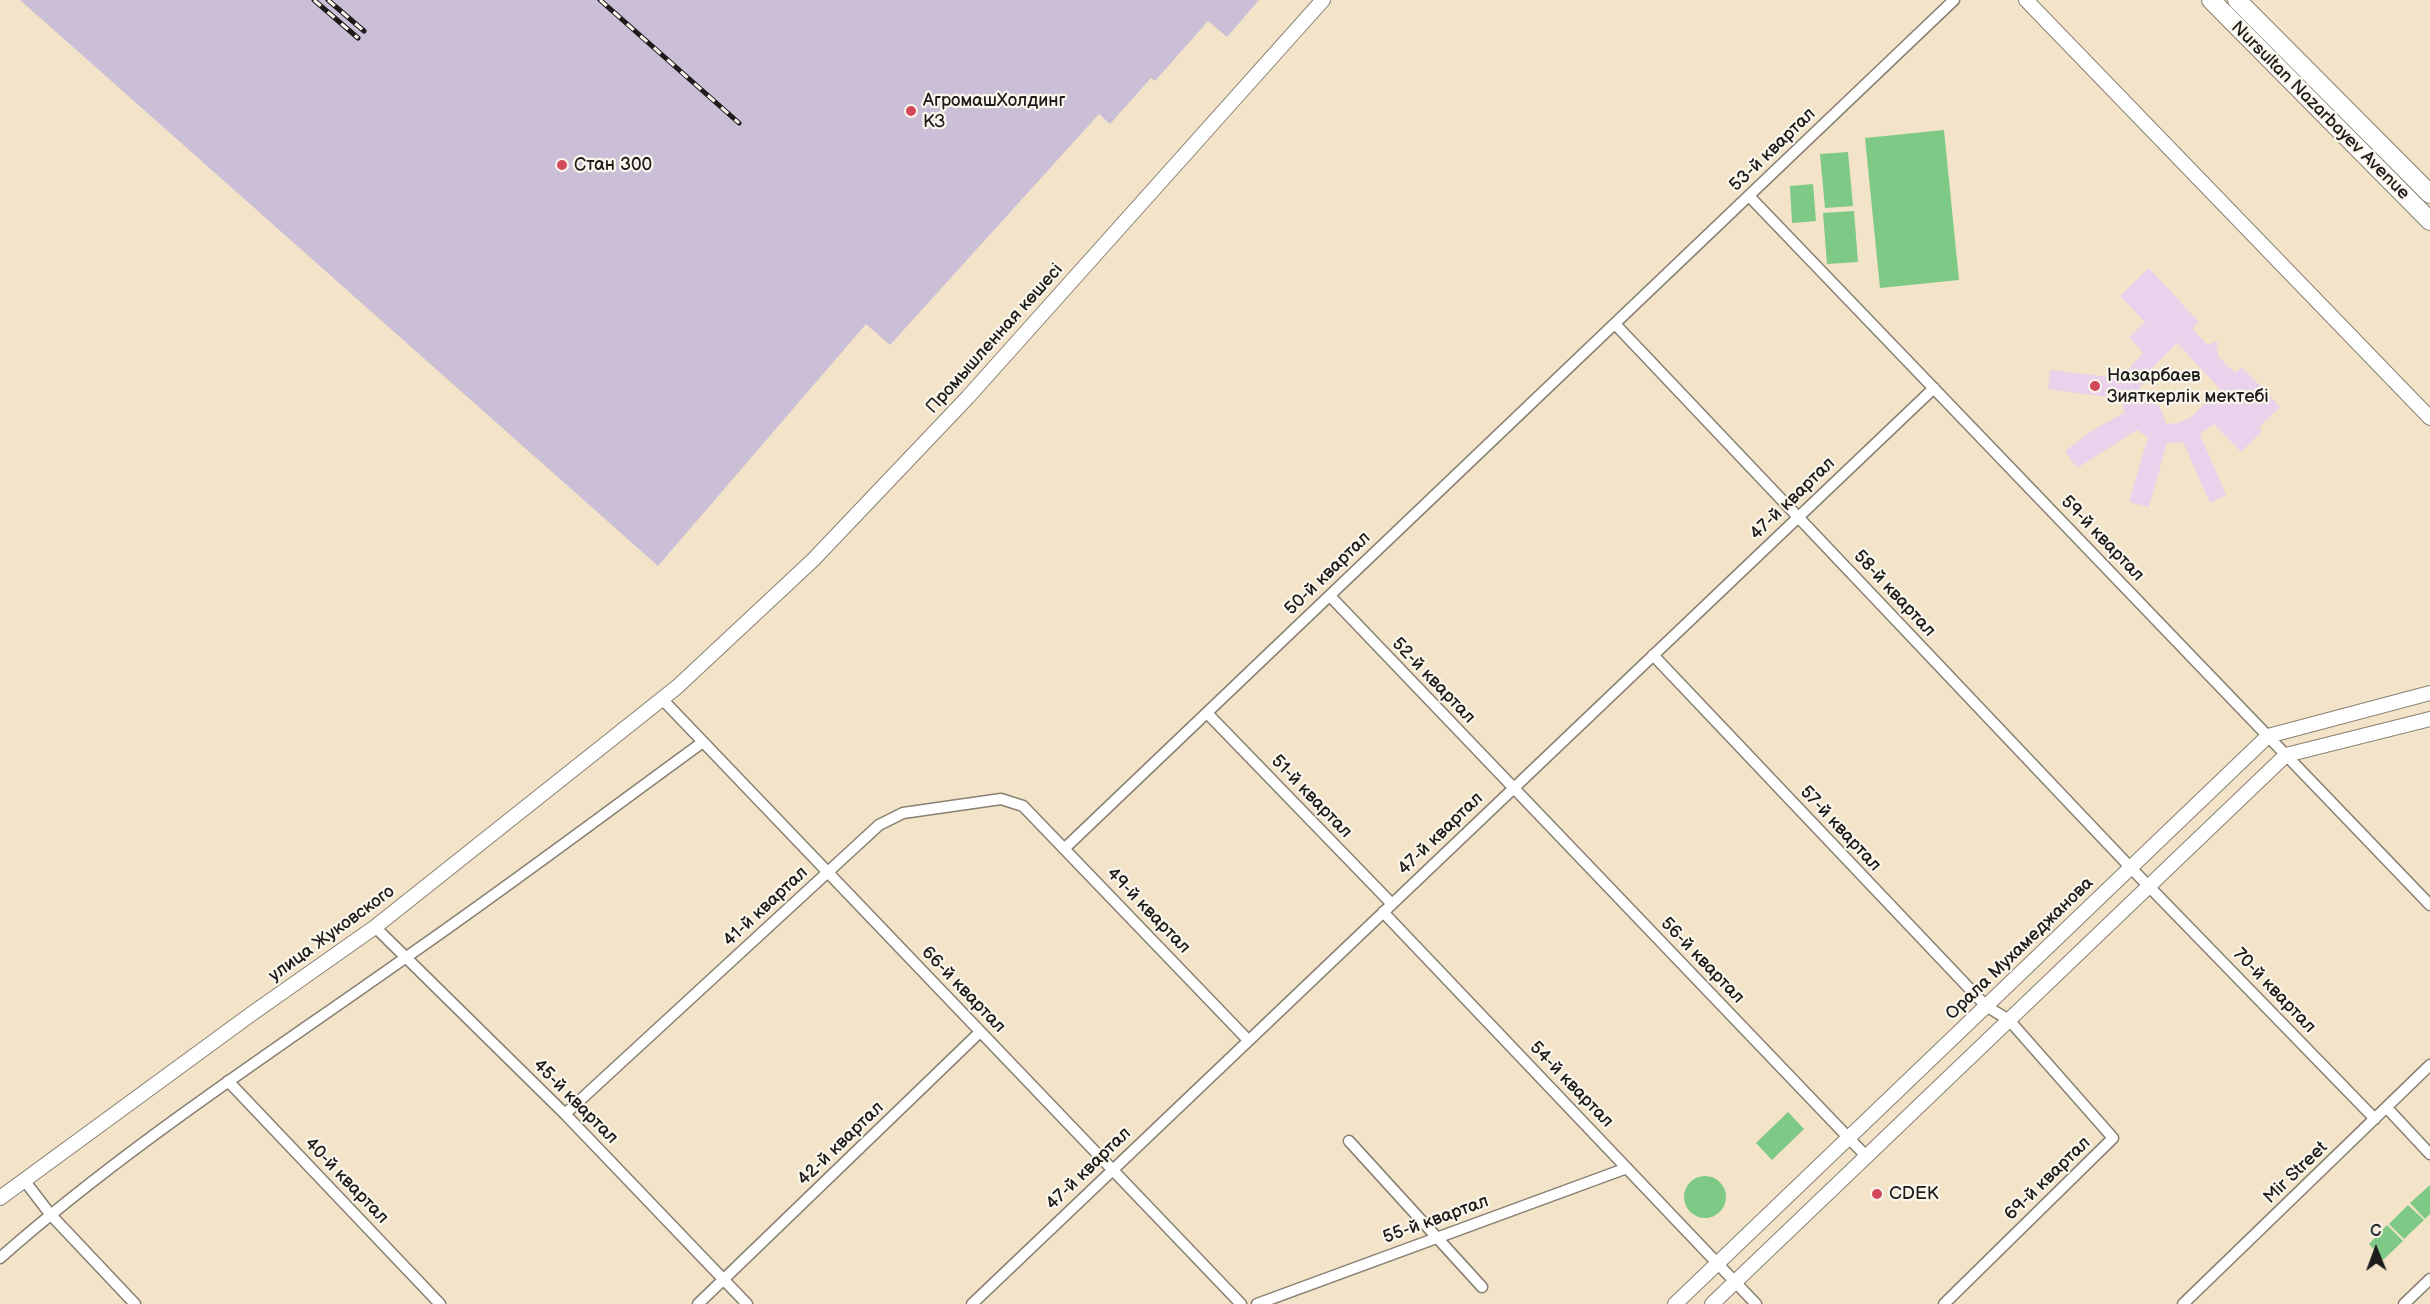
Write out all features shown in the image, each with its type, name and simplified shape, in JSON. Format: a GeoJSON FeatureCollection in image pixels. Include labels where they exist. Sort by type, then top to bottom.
{"type":"FeatureCollection","features":[{"type":"Feature","properties":{"kind":"main road","name":"Nursultan Nazarbayev Avenue"},"geometry":{"type":"LineString","coordinates":[[2211,0],[2430,221]]}},
{"type":"Feature","properties":{"kind":"main road","name":"Nursultan Nazarbayev Avenue"},"geometry":{"type":"LineString","coordinates":[[2237,0],[2430,194]]}},
{"type":"Feature","properties":{"kind":"street","name":"Промышленная көшесі"},"geometry":{"type":"LineString","coordinates":[[676,687],[813,560],[968,397],[1323,0]]}},
{"type":"Feature","properties":{"kind":"street","name":"53-й квартал"},"geometry":{"type":"LineString","coordinates":[[1614,324],[1954,0]]}},
{"type":"Feature","properties":{"kind":"street"},"geometry":{"type":"LineString","coordinates":[[2026,0],[2430,418]]}},
{"type":"Feature","properties":{"kind":"street","name":"59-й квартал"},"geometry":{"type":"LineString","coordinates":[[1749,195],[2430,905]]}},
{"type":"Feature","properties":{"kind":"street","name":"58-й квартал"},"geometry":{"type":"LineString","coordinates":[[1614,324],[2149,886]]}},
{"type":"Feature","properties":{"kind":"street","name":"50-й квартал"},"geometry":{"type":"LineString","coordinates":[[1065,848],[1614,324]]}},
{"type":"Feature","properties":{"kind":"street","name":"47-й квартал"},"geometry":{"type":"LineString","coordinates":[[972,1304],[1934,388]]}},
{"type":"Feature","properties":{"kind":"street","name":"52-й квартал"},"geometry":{"type":"LineString","coordinates":[[1330,596],[1513,788]]}},
{"type":"Feature","properties":{"kind":"street","name":"57-й квартал"},"geometry":{"type":"LineString","coordinates":[[1653,655],[1986,1006],[2009,1020]]}},
{"type":"Feature","properties":{"kind":"street","name":"улица Жуковского"},"geometry":{"type":"LineString","coordinates":[[0,1198],[250,1015],[375,927],[676,687]]}},
{"type":"Feature","properties":{"kind":"street","name":"Орала Мухамеджанова"},"geometry":{"type":"LineString","coordinates":[[1675,1304],[2268,736],[2430,693]]}},
{"type":"Feature","properties":{"kind":"street","name":"66-й квартал"},"geometry":{"type":"LineString","coordinates":[[662,699],[1241,1304]]}},
{"type":"Feature","properties":{"kind":"street","name":"51-й квартал"},"geometry":{"type":"LineString","coordinates":[[1207,713],[1388,908]]}},
{"type":"Feature","properties":{"kind":"street"},"geometry":{"type":"LineString","coordinates":[[1712,1304],[2286,755],[2430,719]]}},
{"type":"Feature","properties":{"kind":"street"},"geometry":{"type":"LineString","coordinates":[[0,1258],[50,1214],[228,1081],[406,958],[703,742]]}},
{"type":"Feature","properties":{"kind":"street","name":"56-й квартал"},"geometry":{"type":"LineString","coordinates":[[1513,788],[1866,1156]]}},
{"type":"Feature","properties":{"kind":"street","name":"41-й квартал"},"geometry":{"type":"LineString","coordinates":[[565,1114],[879,825],[903,813],[1001,799],[1023,806]]}},
{"type":"Feature","properties":{"kind":"street","name":"49-й квартал"},"geometry":{"type":"LineString","coordinates":[[1023,806],[1248,1040]]}},
{"type":"Feature","properties":{"kind":"street","name":"70-й квартал"},"geometry":{"type":"LineString","coordinates":[[2149,886],[2375,1119]]}},
{"type":"Feature","properties":{"kind":"street","name":"54-й квартал"},"geometry":{"type":"LineString","coordinates":[[1388,908],[1627,1168],[1756,1304]]}},
{"type":"Feature","properties":{"kind":"street","name":"45-й квартал"},"geometry":{"type":"LineString","coordinates":[[375,927],[565,1114],[747,1304]]}},
{"type":"Feature","properties":{"kind":"street","name":"69-й квартал"},"geometry":{"type":"LineString","coordinates":[[1944,1304],[2114,1138],[2009,1020]]}},
{"type":"Feature","properties":{"kind":"street","name":"42-й квартал"},"geometry":{"type":"LineString","coordinates":[[698,1304],[980,1032]]}},
{"type":"Feature","properties":{"kind":"street","name":"Mir Street"},"geometry":{"type":"LineString","coordinates":[[2183,1304],[2430,1065]]}},
{"type":"Feature","properties":{"kind":"street","name":"40-й квартал"},"geometry":{"type":"LineString","coordinates":[[228,1081],[440,1304]]}},
{"type":"Feature","properties":{"kind":"street"},"geometry":{"type":"LineString","coordinates":[[2387,1108],[2430,1154]]}},
{"type":"Feature","properties":{"kind":"street"},"geometry":{"type":"LineString","coordinates":[[1349,1141],[1482,1287]]}},
{"type":"Feature","properties":{"kind":"street","name":"55-й квартал"},"geometry":{"type":"LineString","coordinates":[[1257,1304],[1627,1168]]}},
{"type":"Feature","properties":{"kind":"street"},"geometry":{"type":"LineString","coordinates":[[24,1180],[50,1214],[135,1304]]}},
{"type":"Feature","properties":{"kind":"street"},"geometry":{"type":"LineString","coordinates":[[2404,1304],[2430,1279]]}},
{"type":"Feature","properties":{"kind":"shaded area"},"geometry":{"type":"Polygon","coordinates":[[[20,0],[1259,0],[1227,37],[1208,21],[1155,81],[1151,78],[1110,124],[1099,114],[890,345],[866,324],[658,566],[20,0]]]}},
{"type":"Feature","properties":{"kind":"shaded area","name":"Назарбаев Зияткерлік мектебі"},"geometry":{"type":"Polygon","coordinates":[[[2149,268],[2199,322],[2192,329],[2208,345],[2217,341],[2218,356],[2235,373],[2242,367],[2280,407],[2259,427],[2262,431],[2241,452],[2214,424],[2200,434],[2226,495],[2210,503],[2183,442],[2167,443],[2149,507],[2129,502],[2148,437],[2137,430],[2077,468],[2065,451],[2093,430],[2124,415],[2122,399],[2048,389],[2050,370],[2125,379],[2131,366],[2143,353],[2129,337],[2145,322],[2120,296],[2149,268]],[[2177,343],[2145,375],[2140,388],[2141,394],[2160,407],[2166,424],[2178,423],[2190,418],[2220,389],[2177,343]]]}},
{"type":"Feature","properties":{"kind":"green space"},"geometry":{"type":"Polygon","coordinates":[[[1944,130],[1959,280],[1880,288],[1865,138],[1944,130]]]}},
{"type":"Feature","properties":{"kind":"green space"},"geometry":{"type":"Polygon","coordinates":[[[1848,152],[1853,206],[1825,208],[1820,154],[1848,152]]]}},
{"type":"Feature","properties":{"kind":"green space"},"geometry":{"type":"Polygon","coordinates":[[[1813,184],[1816,221],[1792,223],[1790,186],[1813,184]]]}},
{"type":"Feature","properties":{"kind":"green space"},"geometry":{"type":"Polygon","coordinates":[[[1854,211],[1858,262],[1827,264],[1823,213],[1854,211]]]}},
{"type":"Feature","properties":{"kind":"green space"},"geometry":{"type":"Polygon","coordinates":[[[1788,1112],[1804,1129],[1772,1160],[1756,1143],[1788,1112]]]}},
{"type":"Feature","properties":{"kind":"green space"},"geometry":{"type":"Polygon","coordinates":[[[1705,1176],[1713,1177],[1720,1182],[1725,1189],[1725,1205],[1720,1212],[1713,1217],[1705,1218],[1697,1217],[1690,1212],[1685,1205],[1684,1197],[1685,1189],[1690,1182],[1697,1177],[1705,1176]]]}},
{"type":"Feature","properties":{"kind":"green space"},"geometry":{"type":"Polygon","coordinates":[[[2430,1185],[2430,1214],[2425,1219],[2410,1203],[2430,1185]]]}},
{"type":"Feature","properties":{"kind":"green space"},"geometry":{"type":"Polygon","coordinates":[[[2408,1205],[2424,1220],[2404,1239],[2389,1224],[2408,1205]]]}},
{"type":"Feature","properties":{"kind":"green space"},"geometry":{"type":"Polygon","coordinates":[[[2387,1225],[2403,1241],[2383,1260],[2369,1244],[2387,1225]]]}},
{"type":"Feature","properties":{"kind":"railway"},"geometry":{"type":"LineString","coordinates":[[314,0],[358,38]]}},
{"type":"Feature","properties":{"kind":"railway"},"geometry":{"type":"LineString","coordinates":[[328,0],[364,31]]}},
{"type":"Feature","properties":{"kind":"railway"},"geometry":{"type":"LineString","coordinates":[[600,0],[739,123]]}},
{"type":"Feature","properties":{"kind":"place","name":"АгромашХолдинг КЗ"},"geometry":{"type":"Point","coordinates":[911,111]}},
{"type":"Feature","properties":{"kind":"place","name":"Стан 300"},"geometry":{"type":"Point","coordinates":[562,165]}},
{"type":"Feature","properties":{"kind":"place","name":"Назарбаев Зияткерлік мектебі"},"geometry":{"type":"Point","coordinates":[2095,386]}},
{"type":"Feature","properties":{"kind":"place","name":"CDEK"},"geometry":{"type":"Point","coordinates":[1877,1194]}}]}
